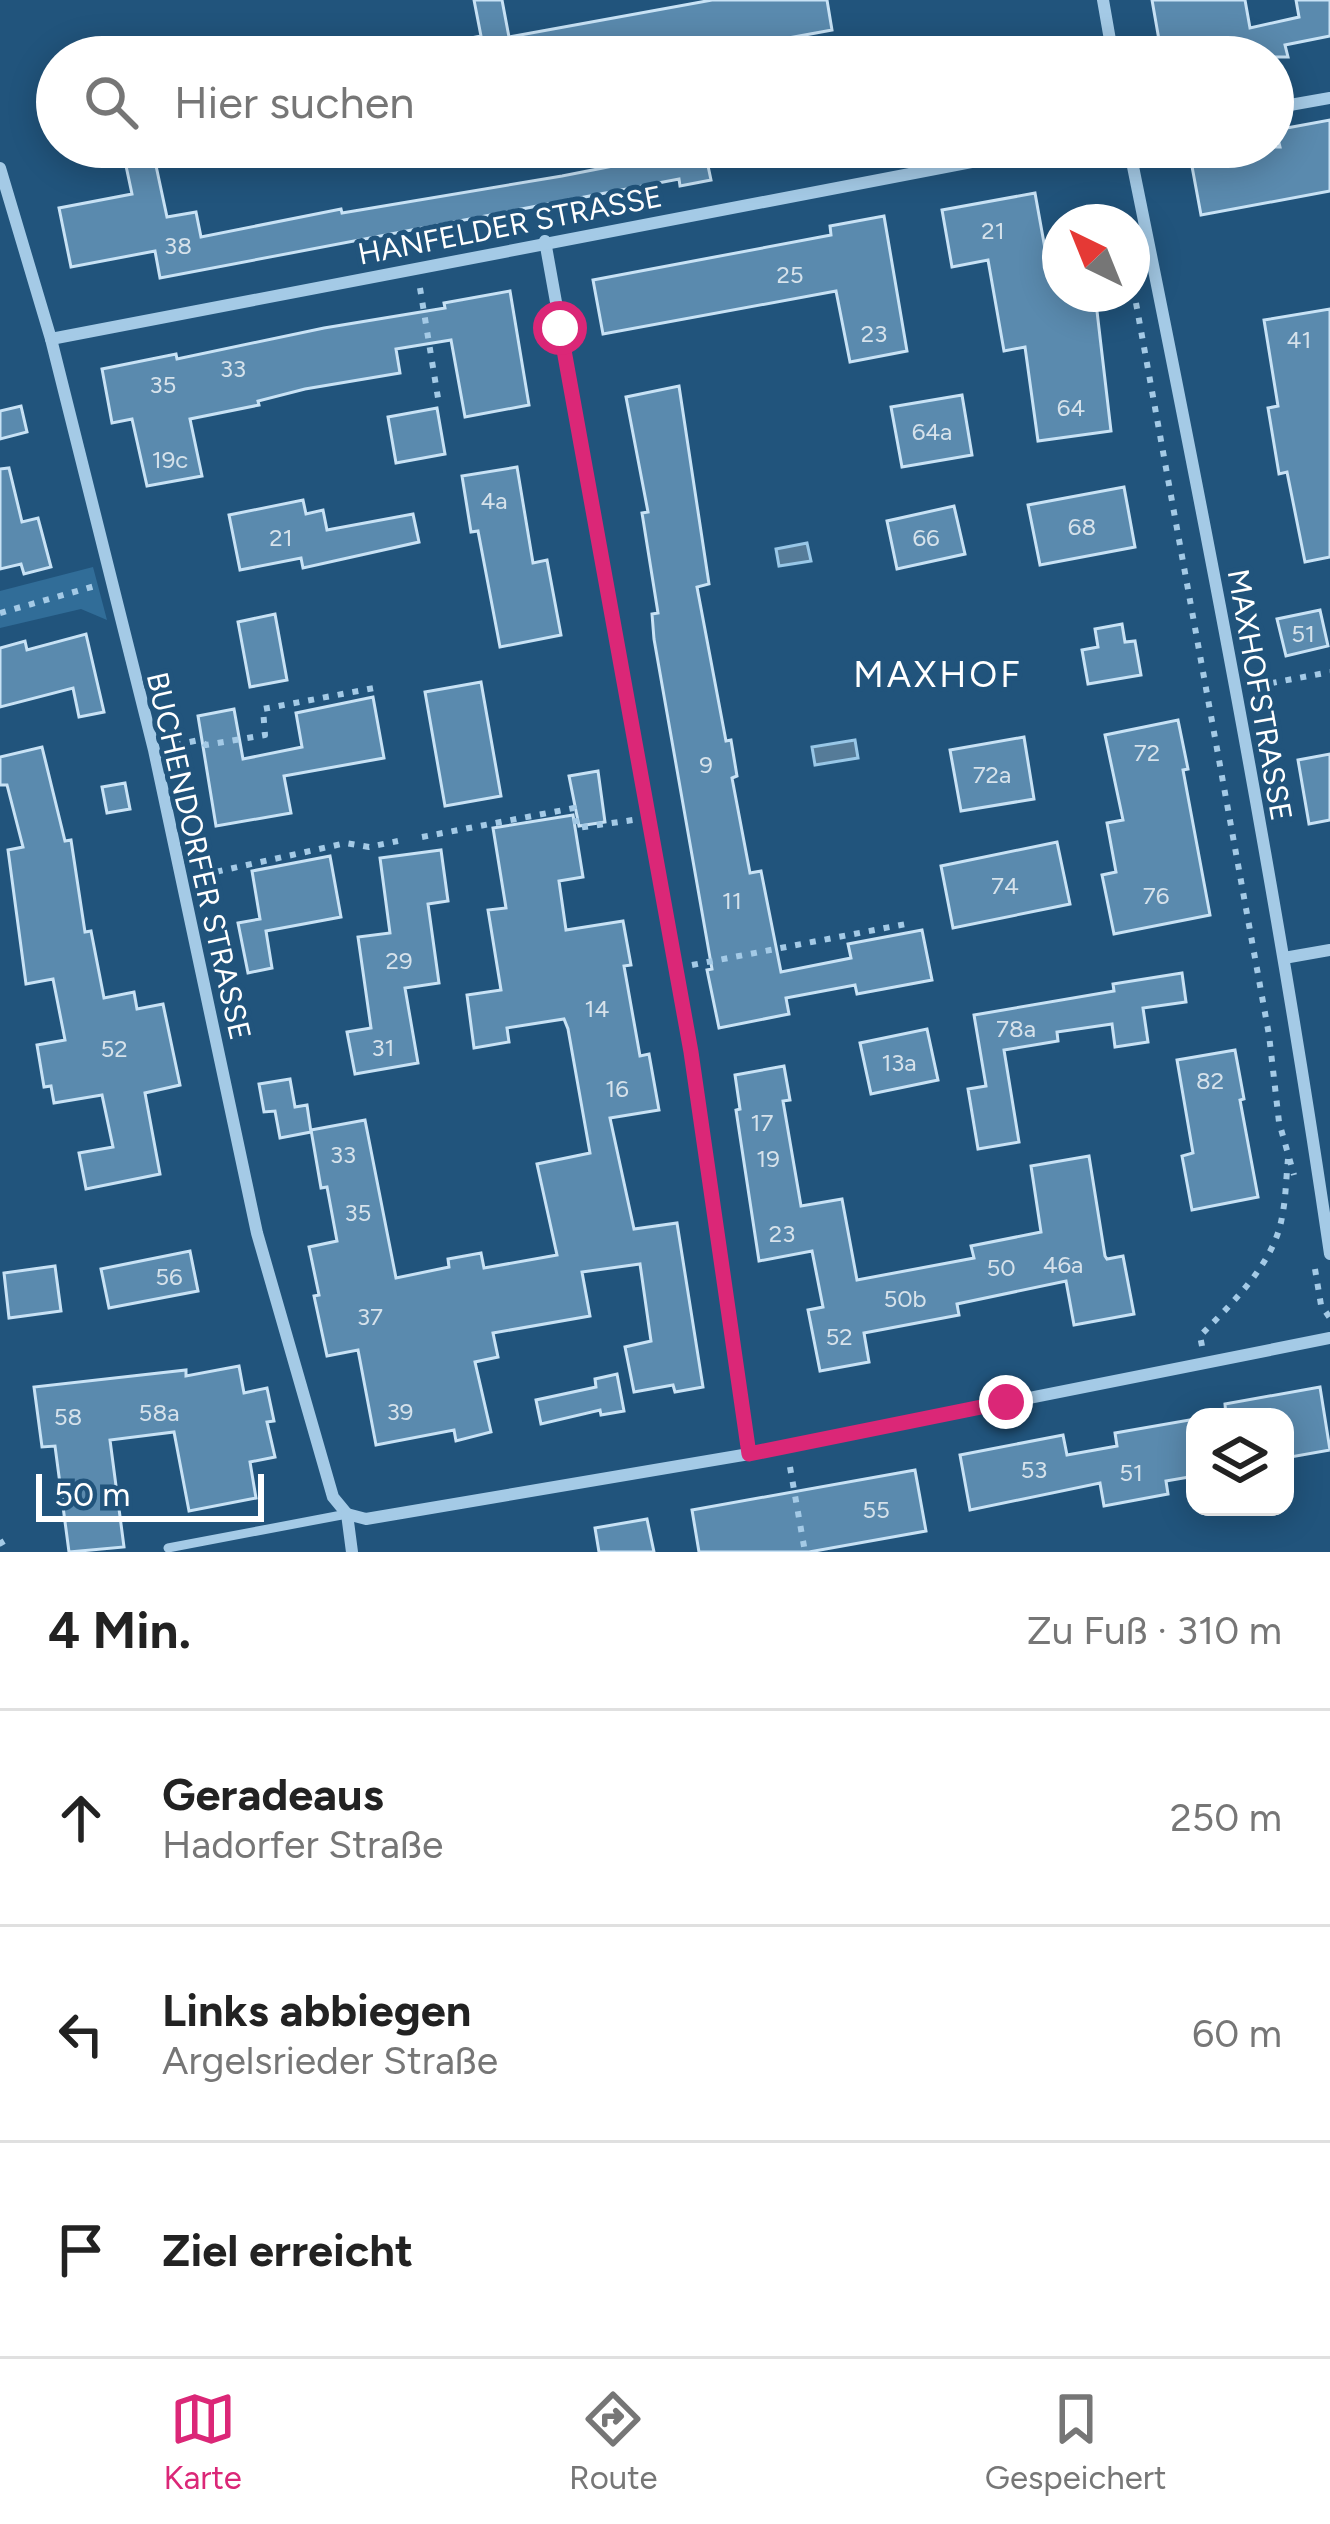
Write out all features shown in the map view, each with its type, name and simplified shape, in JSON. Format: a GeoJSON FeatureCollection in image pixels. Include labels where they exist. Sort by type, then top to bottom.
{"type":"FeatureCollection","features":[{"type":"Feature","properties":{"kind":"street"},"geometry":{"type":"LineString","coordinates":[[1103,0],[1109,36]]}},
{"type":"Feature","properties":{"kind":"street"},"geometry":{"type":"LineString","coordinates":[[1294,104],[1330,98]]}},
{"type":"Feature","properties":{"kind":"street","name":"BUCHENDORFER STRASSE"},"geometry":{"type":"LineString","coordinates":[[0,167],[51,338],[154,750],[257,1233],[333,1497],[347,1514],[352,1552]]}},
{"type":"Feature","properties":{"kind":"street","name":"HANFELDER STRASSE"},"geometry":{"type":"LineString","coordinates":[[51,338],[938,168]]}},
{"type":"Feature","properties":{"kind":"street","name":"MAXHOFSTRASSE"},"geometry":{"type":"LineString","coordinates":[[1133,168],[1284,958],[1330,1254]]}},
{"type":"Feature","properties":{"kind":"street"},"geometry":{"type":"LineString","coordinates":[[545,242],[676,968],[749,1454]]}},
{"type":"Feature","properties":{"kind":"street"},"geometry":{"type":"LineString","coordinates":[[1284,958],[1330,950]]}},
{"type":"Feature","properties":{"kind":"street"},"geometry":{"type":"LineString","coordinates":[[347,1514],[366,1519],[749,1454],[1330,1338]]}},
{"type":"Feature","properties":{"kind":"lane"},"geometry":{"type":"LineString","coordinates":[[168,1548],[347,1514]]}},
{"type":"Feature","properties":{"kind":"path"},"geometry":{"type":"LineString","coordinates":[[417,267],[438,398]]}},
{"type":"Feature","properties":{"kind":"path"},"geometry":{"type":"LineString","coordinates":[[1138,312],[1288,1157],[1275,1243],[1238,1296],[1200,1336],[1205,1361]]}},
{"type":"Feature","properties":{"kind":"path"},"geometry":{"type":"LineString","coordinates":[[0,614],[112,581]]}},
{"type":"Feature","properties":{"kind":"path"},"geometry":{"type":"LineString","coordinates":[[1235,690],[1330,672]]}},
{"type":"Feature","properties":{"kind":"path"},"geometry":{"type":"LineString","coordinates":[[154,750],[199,740],[206,745],[265,735],[263,709],[374,688]]}},
{"type":"Feature","properties":{"kind":"path"},"geometry":{"type":"LineString","coordinates":[[422,837],[574,808],[577,829],[648,818]]}},
{"type":"Feature","properties":{"kind":"path"},"geometry":{"type":"LineString","coordinates":[[182,879],[346,843],[369,847],[398,842]]}},
{"type":"Feature","properties":{"kind":"path"},"geometry":{"type":"LineString","coordinates":[[676,968],[906,924]]}},
{"type":"Feature","properties":{"kind":"path"},"geometry":{"type":"LineString","coordinates":[[786,1447],[805,1552]]}},
{"type":"Feature","properties":{"kind":"path"},"geometry":{"type":"LineString","coordinates":[[0,1540],[7,1552]]}},
{"type":"Feature","properties":{"kind":"shaded area"},"geometry":{"type":"Polygon","coordinates":[[[807,543],[811,561],[779,566],[776,549],[807,543]]]}},
{"type":"Feature","properties":{"kind":"shaded area"},"geometry":{"type":"Polygon","coordinates":[[[93,567],[107,620],[81,609],[0,628],[0,591],[93,567]]]}},
{"type":"Feature","properties":{"kind":"shaded area"},"geometry":{"type":"Polygon","coordinates":[[[855,740],[858,758],[815,765],[812,747],[855,740]]]}},
{"type":"Feature","properties":{"kind":"building"},"geometry":{"type":"Polygon","coordinates":[[[474,0],[502,0],[509,36],[481,36],[474,0]]]}},
{"type":"Feature","properties":{"kind":"building"},"geometry":{"type":"Polygon","coordinates":[[[712,0],[827,0],[832,30],[799,36],[514,36],[712,0]]]}},
{"type":"Feature","properties":{"kind":"building"},"geometry":{"type":"Polygon","coordinates":[[[1152,0],[1245,0],[1250,28],[1299,17],[1296,0],[1330,0],[1330,36],[1294,43],[1294,36],[1158,36],[1152,0]]]}},
{"type":"Feature","properties":{"kind":"building"},"geometry":{"type":"Polygon","coordinates":[[[1330,120],[1330,191],[1201,215],[1192,168],[1294,168],[1294,127],[1330,120]]]}},
{"type":"Feature","properties":{"kind":"building"},"geometry":{"type":"Polygon","coordinates":[[[126,168],[156,168],[167,217],[196,212],[201,237],[341,209],[342,213],[603,168],[708,168],[711,180],[680,186],[679,179],[160,278],[155,251],[71,267],[59,208],[132,194],[126,168]]]}},
{"type":"Feature","properties":{"kind":"building"},"geometry":{"type":"Polygon","coordinates":[[[1035,193],[1042,232],[1042,312],[1097,312],[1111,431],[1038,441],[1025,347],[1004,351],[988,260],[952,267],[942,210],[1035,193]]]}},
{"type":"Feature","properties":{"kind":"building"},"geometry":{"type":"Polygon","coordinates":[[[884,216],[907,351],[850,362],[836,291],[603,334],[593,280],[831,235],[830,226],[884,216]]]}},
{"type":"Feature","properties":{"kind":"building"},"geometry":{"type":"Polygon","coordinates":[[[510,291],[529,405],[465,417],[451,340],[396,349],[400,373],[305,389],[258,401],[259,405],[190,419],[202,476],[147,486],[132,419],[112,423],[102,369],[445,308],[444,303],[510,291]]]}},
{"type":"Feature","properties":{"kind":"building"},"geometry":{"type":"Polygon","coordinates":[[[1330,309],[1330,557],[1305,562],[1287,472],[1279,474],[1268,408],[1278,406],[1264,320],[1330,309]]]}},
{"type":"Feature","properties":{"kind":"building"},"geometry":{"type":"Polygon","coordinates":[[[679,386],[709,584],[697,587],[726,741],[731,740],[737,776],[732,778],[750,873],[761,871],[781,972],[851,958],[848,944],[922,930],[932,980],[857,994],[855,985],[786,998],[789,1014],[719,1028],[654,639],[652,614],[658,613],[642,513],[648,512],[626,397],[679,386]]]}},
{"type":"Feature","properties":{"kind":"building"},"geometry":{"type":"Polygon","coordinates":[[[962,395],[972,455],[902,467],[891,407],[962,395]]]}},
{"type":"Feature","properties":{"kind":"building"},"geometry":{"type":"Polygon","coordinates":[[[21,406],[27,432],[0,439],[0,411],[21,406]]]}},
{"type":"Feature","properties":{"kind":"building"},"geometry":{"type":"Polygon","coordinates":[[[437,408],[445,454],[396,463],[388,417],[437,408]]]}},
{"type":"Feature","properties":{"kind":"building"},"geometry":{"type":"Polygon","coordinates":[[[517,467],[533,563],[547,560],[561,635],[500,647],[478,531],[471,532],[462,476],[517,467]]]}},
{"type":"Feature","properties":{"kind":"building"},"geometry":{"type":"Polygon","coordinates":[[[9,468],[22,522],[38,518],[51,567],[24,574],[21,564],[0,569],[0,469],[9,468]]]}},
{"type":"Feature","properties":{"kind":"building"},"geometry":{"type":"Polygon","coordinates":[[[1124,487],[1135,547],[1040,565],[1028,505],[1124,487]]]}},
{"type":"Feature","properties":{"kind":"building"},"geometry":{"type":"Polygon","coordinates":[[[303,500],[306,514],[323,510],[327,530],[413,514],[419,542],[303,568],[301,558],[240,570],[229,515],[303,500]]]}},
{"type":"Feature","properties":{"kind":"building"},"geometry":{"type":"Polygon","coordinates":[[[954,506],[965,554],[897,569],[887,521],[954,506]]]}},
{"type":"Feature","properties":{"kind":"building"},"geometry":{"type":"Polygon","coordinates":[[[1320,610],[1328,646],[1286,656],[1277,619],[1320,610]]]}},
{"type":"Feature","properties":{"kind":"building"},"geometry":{"type":"Polygon","coordinates":[[[275,614],[287,680],[250,687],[238,622],[275,614]]]}},
{"type":"Feature","properties":{"kind":"building"},"geometry":{"type":"Polygon","coordinates":[[[1122,624],[1125,642],[1135,641],[1141,675],[1088,684],[1082,650],[1098,647],[1095,629],[1122,624]]]}},
{"type":"Feature","properties":{"kind":"building"},"geometry":{"type":"Polygon","coordinates":[[[86,634],[104,712],[79,717],[73,688],[0,707],[0,648],[25,641],[27,650],[86,634]]]}},
{"type":"Feature","properties":{"kind":"building"},"geometry":{"type":"Polygon","coordinates":[[[481,682],[501,796],[445,806],[425,692],[481,682]]]}},
{"type":"Feature","properties":{"kind":"building"},"geometry":{"type":"Polygon","coordinates":[[[373,697],[384,758],[284,776],[291,813],[216,826],[198,716],[234,709],[243,759],[302,747],[296,713],[373,697]]]}},
{"type":"Feature","properties":{"kind":"building"},"geometry":{"type":"Polygon","coordinates":[[[1178,720],[1210,915],[1114,934],[1102,875],[1116,872],[1107,823],[1123,820],[1105,735],[1178,720]]]}},
{"type":"Feature","properties":{"kind":"building"},"geometry":{"type":"Polygon","coordinates":[[[1024,737],[1034,799],[961,811],[950,750],[1024,737]]]}},
{"type":"Feature","properties":{"kind":"building"},"geometry":{"type":"Polygon","coordinates":[[[42,747],[65,841],[71,840],[85,932],[91,931],[104,998],[134,992],[137,1009],[163,1004],[180,1085],[145,1093],[160,1174],[86,1189],[79,1153],[113,1147],[102,1095],[54,1103],[51,1086],[44,1087],[37,1045],[65,1040],[53,979],[26,984],[8,850],[23,847],[7,785],[0,785],[0,757],[42,747]]]}},
{"type":"Feature","properties":{"kind":"building"},"geometry":{"type":"Polygon","coordinates":[[[1330,754],[1330,820],[1309,824],[1298,760],[1330,754]]]}},
{"type":"Feature","properties":{"kind":"building"},"geometry":{"type":"Polygon","coordinates":[[[598,771],[605,822],[579,826],[569,776],[598,771]]]}},
{"type":"Feature","properties":{"kind":"building"},"geometry":{"type":"Polygon","coordinates":[[[125,783],[130,809],[107,813],[102,787],[125,783]]]}},
{"type":"Feature","properties":{"kind":"building"},"geometry":{"type":"Polygon","coordinates":[[[573,815],[583,877],[559,881],[566,930],[623,921],[631,965],[624,966],[640,1056],[649,1054],[659,1110],[610,1118],[634,1229],[677,1223],[703,1387],[675,1392],[673,1385],[634,1392],[625,1347],[651,1341],[640,1264],[582,1272],[590,1316],[493,1333],[498,1357],[475,1362],[491,1432],[456,1441],[454,1430],[376,1445],[358,1350],[327,1356],[314,1296],[319,1295],[309,1247],[337,1241],[311,1130],[365,1120],[396,1278],[449,1267],[448,1259],[481,1253],[484,1268],[557,1255],[537,1164],[590,1153],[568,1029],[564,1019],[507,1028],[509,1042],[474,1048],[467,995],[501,990],[488,910],[506,908],[493,828],[573,815]]]}},
{"type":"Feature","properties":{"kind":"building"},"geometry":{"type":"Polygon","coordinates":[[[1057,842],[1070,904],[953,928],[941,866],[1057,842]]]}},
{"type":"Feature","properties":{"kind":"building"},"geometry":{"type":"Polygon","coordinates":[[[441,850],[448,901],[428,904],[439,983],[405,988],[418,1063],[355,1074],[347,1032],[371,1028],[358,937],[390,933],[380,858],[441,850]]]}},
{"type":"Feature","properties":{"kind":"building"},"geometry":{"type":"Polygon","coordinates":[[[330,856],[341,917],[266,931],[272,968],[248,973],[238,923],[260,919],[252,871],[330,856]]]}},
{"type":"Feature","properties":{"kind":"building"},"geometry":{"type":"Polygon","coordinates":[[[1182,973],[1186,1002],[1143,1008],[1148,1042],[1115,1047],[1112,1024],[1057,1032],[1058,1041],[1004,1050],[1019,1142],[978,1149],[968,1089],[986,1086],[974,1015],[1114,991],[1113,984],[1182,973]]]}},
{"type":"Feature","properties":{"kind":"building"},"geometry":{"type":"Polygon","coordinates":[[[927,1029],[938,1080],[871,1094],[860,1043],[927,1029]]]}},
{"type":"Feature","properties":{"kind":"building"},"geometry":{"type":"Polygon","coordinates":[[[1235,1050],[1258,1197],[1192,1210],[1182,1156],[1193,1153],[1177,1060],[1235,1050]]]}},
{"type":"Feature","properties":{"kind":"building"},"geometry":{"type":"Polygon","coordinates":[[[784,1066],[790,1100],[783,1101],[801,1206],[842,1199],[857,1280],[974,1258],[971,1246],[1041,1232],[1031,1166],[1089,1156],[1105,1256],[1123,1256],[1134,1314],[1074,1325],[1066,1281],[957,1304],[959,1315],[864,1333],[869,1362],[820,1371],[808,1310],[823,1307],[812,1251],[759,1261],[736,1110],[740,1109],[735,1075],[784,1066]]]}},
{"type":"Feature","properties":{"kind":"building"},"geometry":{"type":"Polygon","coordinates":[[[290,1079],[295,1107],[307,1105],[311,1132],[280,1138],[275,1111],[264,1112],[259,1084],[290,1079]]]}},
{"type":"Feature","properties":{"kind":"building"},"geometry":{"type":"Polygon","coordinates":[[[190,1251],[198,1291],[109,1308],[101,1269],[190,1251]]]}},
{"type":"Feature","properties":{"kind":"building"},"geometry":{"type":"Polygon","coordinates":[[[55,1266],[61,1311],[9,1318],[4,1273],[55,1266]]]}},
{"type":"Feature","properties":{"kind":"building"},"geometry":{"type":"Polygon","coordinates":[[[239,1366],[244,1393],[267,1388],[274,1421],[267,1422],[275,1457],[250,1462],[256,1498],[189,1511],[174,1432],[110,1440],[124,1547],[69,1552],[55,1446],[42,1447],[34,1387],[186,1370],[186,1376],[239,1366]]]}},
{"type":"Feature","properties":{"kind":"building"},"geometry":{"type":"Polygon","coordinates":[[[617,1374],[624,1411],[601,1415],[600,1410],[541,1424],[536,1400],[596,1387],[595,1379],[617,1374]]]}},
{"type":"Feature","properties":{"kind":"building"},"geometry":{"type":"Polygon","coordinates":[[[1320,1387],[1330,1450],[1294,1456],[1294,1408],[1225,1408],[1225,1404],[1320,1387]]]}},
{"type":"Feature","properties":{"kind":"building"},"geometry":{"type":"Polygon","coordinates":[[[1186,1421],[1186,1478],[1166,1481],[1168,1494],[1104,1506],[1100,1483],[970,1510],[960,1455],[1063,1435],[1067,1455],[1117,1446],[1115,1433],[1186,1421]]]}},
{"type":"Feature","properties":{"kind":"building"},"geometry":{"type":"Polygon","coordinates":[[[915,1470],[926,1531],[809,1552],[699,1552],[692,1510],[915,1470]]]}},
{"type":"Feature","properties":{"kind":"building"},"geometry":{"type":"Polygon","coordinates":[[[647,1519],[654,1552],[599,1552],[595,1528],[647,1519]]]}},
{"type":"Feature","properties":{"kind":"district","name":"MAXHOF"},"geometry":{"type":"Point","coordinates":[938,674]}},
{"type":"Feature","properties":{"kind":"route"},"geometry":{"type":"LineString","coordinates":[[560,328],[691,1052],[749,1454],[1006,1402]]}}]}
